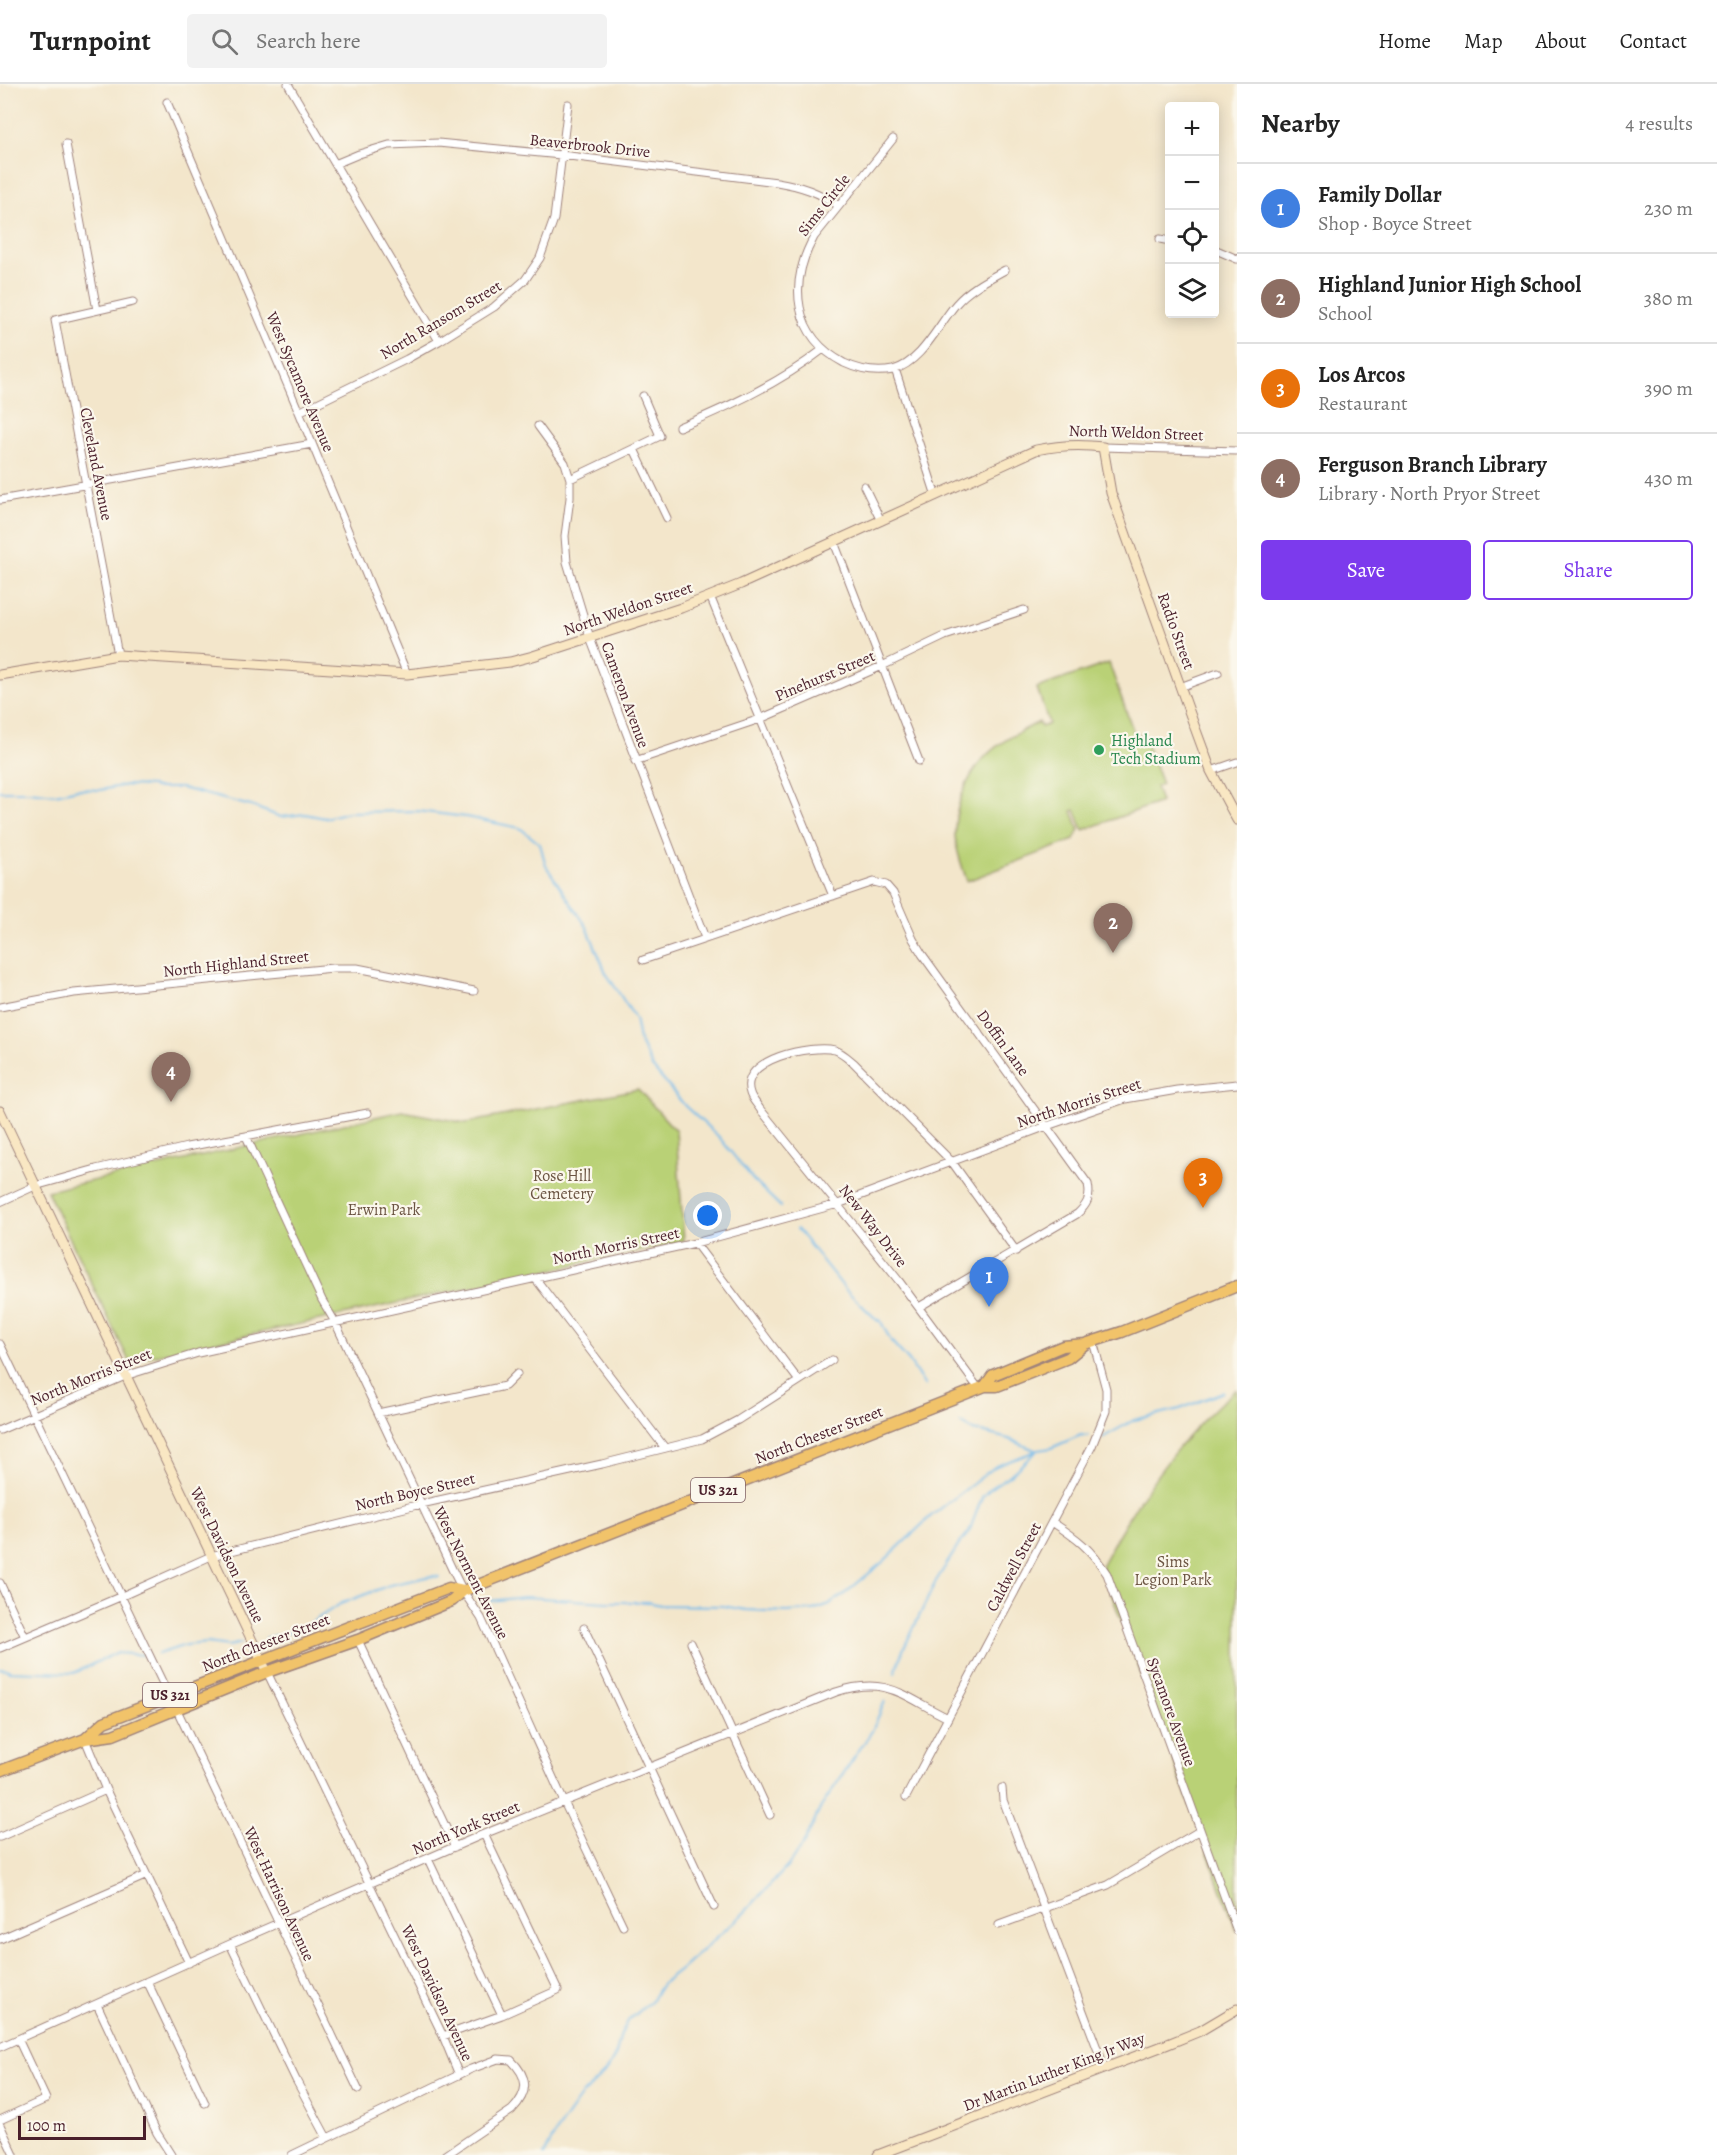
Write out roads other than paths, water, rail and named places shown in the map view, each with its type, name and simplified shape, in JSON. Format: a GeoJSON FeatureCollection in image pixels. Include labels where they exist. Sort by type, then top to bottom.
{"type":"FeatureCollection","features":[{"type":"Feature","properties":{"kind":"main road","name":"North Chester Street"},"geometry":{"type":"LineString","coordinates":[[0,1771],[85,1739],[113,1735],[267,1672],[358,1640],[452,1601],[463,1591],[982,1387],[997,1386],[1068,1358],[1089,1343],[1237,1286]]}},
{"type":"Feature","properties":{"kind":"main road","name":"North Chester Street"},"geometry":{"type":"LineString","coordinates":[[85,1739],[104,1722],[169,1696],[449,1588],[463,1591]]}},
{"type":"Feature","properties":{"kind":"street"},"geometry":{"type":"LineString","coordinates":[[288,84],[439,341]]}},
{"type":"Feature","properties":{"kind":"street","name":"West Sycamore Avenue"},"geometry":{"type":"LineString","coordinates":[[167,102],[407,674]]}},
{"type":"Feature","properties":{"kind":"street","name":"North Ransom Street"},"geometry":{"type":"LineString","coordinates":[[299,412],[439,341],[505,299],[520,285],[533,269],[546,245],[554,219],[568,104]]}},
{"type":"Feature","properties":{"kind":"street","name":"Sims Circle"},"geometry":{"type":"LineString","coordinates":[[893,140],[814,237],[804,255],[800,271],[799,302],[808,328],[822,350],[852,367],[873,371],[895,369]]}},
{"type":"Feature","properties":{"kind":"street","name":"Beaverbrook Drive"},"geometry":{"type":"LineString","coordinates":[[335,164],[375,148],[401,143],[438,143],[561,155],[804,186],[839,206]]}},
{"type":"Feature","properties":{"kind":"street"},"geometry":{"type":"LineString","coordinates":[[66,144],[97,310],[133,302]]}},
{"type":"Feature","properties":{"kind":"street"},"geometry":{"type":"LineString","coordinates":[[1160,239],[1165,240]]}},
{"type":"Feature","properties":{"kind":"street"},"geometry":{"type":"LineString","coordinates":[[1219,251],[1237,259]]}},
{"type":"Feature","properties":{"kind":"street"},"geometry":{"type":"LineString","coordinates":[[936,496],[895,369],[923,349],[955,305],[968,293],[1005,270]]}},
{"type":"Feature","properties":{"kind":"street","name":"Cleveland Avenue"},"geometry":{"type":"LineString","coordinates":[[97,310],[55,320],[118,656]]}},
{"type":"Feature","properties":{"kind":"street"},"geometry":{"type":"LineString","coordinates":[[680,427],[790,372],[822,350]]}},
{"type":"Feature","properties":{"kind":"street"},"geometry":{"type":"LineString","coordinates":[[570,480],[660,436],[643,396]]}},
{"type":"Feature","properties":{"kind":"street","name":"Cameron Avenue"},"geometry":{"type":"LineString","coordinates":[[538,426],[566,463],[570,480],[565,536],[567,562],[590,638],[635,761],[705,938]]}},
{"type":"Feature","properties":{"kind":"street"},"geometry":{"type":"LineString","coordinates":[[0,500],[312,444]]}},
{"type":"Feature","properties":{"kind":"street","name":"North Weldon Street"},"geometry":{"type":"LineString","coordinates":[[0,675],[118,656],[407,674],[510,662],[590,638],[710,596],[1036,450],[1063,445],[1237,451]]}},
{"type":"Feature","properties":{"kind":"street","name":"Radio Street"},"geometry":{"type":"LineString","coordinates":[[1103,447],[1111,493],[1180,687],[1211,771],[1237,820]]}},
{"type":"Feature","properties":{"kind":"street"},"geometry":{"type":"LineString","coordinates":[[634,448],[667,518]]}},
{"type":"Feature","properties":{"kind":"street"},"geometry":{"type":"LineString","coordinates":[[864,486],[881,521]]}},
{"type":"Feature","properties":{"kind":"street"},"geometry":{"type":"LineString","coordinates":[[834,542],[919,761]]}},
{"type":"Feature","properties":{"kind":"street"},"geometry":{"type":"LineString","coordinates":[[643,960],[833,896],[710,596]]}},
{"type":"Feature","properties":{"kind":"street","name":"Pinehurst Street"},"geometry":{"type":"LineString","coordinates":[[635,761],[760,718],[882,666],[945,636],[1024,610]]}},
{"type":"Feature","properties":{"kind":"street"},"geometry":{"type":"LineString","coordinates":[[1180,687],[1218,673]]}},
{"type":"Feature","properties":{"kind":"street"},"geometry":{"type":"LineString","coordinates":[[1211,771],[1237,762]]}},
{"type":"Feature","properties":{"kind":"street","name":"Doffin Lane"},"geometry":{"type":"LineString","coordinates":[[833,896],[874,882],[885,885],[893,892],[922,954],[1088,1184],[1090,1195],[1086,1206],[1077,1214],[1016,1251]]}},
{"type":"Feature","properties":{"kind":"street","name":"North Highland Street"},"geometry":{"type":"LineString","coordinates":[[0,1007],[74,993],[333,968],[357,968],[474,991]]}},
{"type":"Feature","properties":{"kind":"street","name":"New Way Drive"},"geometry":{"type":"LineString","coordinates":[[952,1162],[854,1063],[833,1049],[806,1049],[778,1056],[754,1072],[749,1081],[750,1093],[760,1109],[982,1387]]}},
{"type":"Feature","properties":{"kind":"street","name":"North Morris Street"},"geometry":{"type":"LineString","coordinates":[[0,1430],[125,1376],[198,1353],[694,1243],[838,1204],[1125,1099],[1177,1090],[1237,1084]]}},
{"type":"Feature","properties":{"kind":"street","name":"West Davidson Avenue"},"geometry":{"type":"LineString","coordinates":[[0,1112],[210,1556],[444,2036],[459,2075]]}},
{"type":"Feature","properties":{"kind":"street"},"geometry":{"type":"LineString","coordinates":[[0,1203],[34,1186],[187,1147],[368,1113]]}},
{"type":"Feature","properties":{"kind":"street","name":"West Norment Avenue"},"geometry":{"type":"LineString","coordinates":[[246,1136],[322,1300],[335,1322],[463,1591],[481,1618],[622,1926]]}},
{"type":"Feature","properties":{"kind":"street"},"geometry":{"type":"LineString","coordinates":[[919,1307],[1016,1251],[952,1162]]}},
{"type":"Feature","properties":{"kind":"street"},"geometry":{"type":"LineString","coordinates":[[694,1243],[799,1381]]}},
{"type":"Feature","properties":{"kind":"street"},"geometry":{"type":"LineString","coordinates":[[535,1278],[665,1448]]}},
{"type":"Feature","properties":{"kind":"street","name":"Caldwell Street"},"geometry":{"type":"LineString","coordinates":[[906,1797],[1092,1446],[1106,1411],[1106,1389],[1103,1372],[1089,1343]]}},
{"type":"Feature","properties":{"kind":"street"},"geometry":{"type":"LineString","coordinates":[[0,1344],[169,1696]]}},
{"type":"Feature","properties":{"kind":"street","name":"North Boyce Street"},"geometry":{"type":"LineString","coordinates":[[0,1648],[210,1556],[702,1439],[715,1434],[832,1360]]}},
{"type":"Feature","properties":{"kind":"street"},"geometry":{"type":"LineString","coordinates":[[378,1413],[505,1386],[517,1374]]}},
{"type":"Feature","properties":{"kind":"street","name":"Sycamore Avenue"},"geometry":{"type":"LineString","coordinates":[[1052,1522],[1079,1540],[1094,1554],[1107,1574],[1237,1931]]}},
{"type":"Feature","properties":{"kind":"street"},"geometry":{"type":"LineString","coordinates":[[0,1583],[25,1637]]}},
{"type":"Feature","properties":{"kind":"street"},"geometry":{"type":"LineString","coordinates":[[584,1628],[714,1907]]}},
{"type":"Feature","properties":{"kind":"street"},"geometry":{"type":"LineString","coordinates":[[358,1640],[455,1847]]}},
{"type":"Feature","properties":{"kind":"street"},"geometry":{"type":"LineString","coordinates":[[692,1643],[770,1815]]}},
{"type":"Feature","properties":{"kind":"street","name":"North York Street"},"geometry":{"type":"LineString","coordinates":[[0,2047],[368,1883],[836,1692],[860,1685],[871,1685],[900,1692],[948,1718]]}},
{"type":"Feature","properties":{"kind":"street","name":"West Harrison Avenue"},"geometry":{"type":"LineString","coordinates":[[177,1710],[358,2089]]}},
{"type":"Feature","properties":{"kind":"street"},"geometry":{"type":"LineString","coordinates":[[85,1739],[106,1790],[189,1963]]}},
{"type":"Feature","properties":{"kind":"street"},"geometry":{"type":"LineString","coordinates":[[1002,1788],[1003,1800],[1105,2069]]}},
{"type":"Feature","properties":{"kind":"street"},"geometry":{"type":"LineString","coordinates":[[0,1837],[106,1790]]}},
{"type":"Feature","properties":{"kind":"street"},"geometry":{"type":"LineString","coordinates":[[999,1925],[1108,1885],[1199,1831]]}},
{"type":"Feature","properties":{"kind":"street"},"geometry":{"type":"LineString","coordinates":[[444,2036],[502,2015],[558,1990],[484,1834]]}},
{"type":"Feature","properties":{"kind":"street"},"geometry":{"type":"LineString","coordinates":[[428,1859],[502,2015]]}},
{"type":"Feature","properties":{"kind":"street"},"geometry":{"type":"LineString","coordinates":[[0,1939],[147,1875]]}},
{"type":"Feature","properties":{"kind":"street"},"geometry":{"type":"LineString","coordinates":[[230,1944],[327,2138]]}},
{"type":"Feature","properties":{"kind":"street"},"geometry":{"type":"LineString","coordinates":[[147,1981],[205,2103]]}},
{"type":"Feature","properties":{"kind":"street"},"geometry":{"type":"LineString","coordinates":[[97,2004],[157,2133],[171,2155]]}},
{"type":"Feature","properties":{"kind":"street","name":"Dr Martin Luther King Jr Way"},"geometry":{"type":"LineString","coordinates":[[878,2155],[1200,2031],[1237,2009]]}},
{"type":"Feature","properties":{"kind":"street"},"geometry":{"type":"LineString","coordinates":[[0,2120],[46,2099],[18,2039]]}},
{"type":"Feature","properties":{"kind":"street"},"geometry":{"type":"LineString","coordinates":[[296,2154],[459,2075],[498,2059],[511,2060],[520,2069],[525,2079],[522,2097],[512,2110],[446,2155]]}},
{"type":"Feature","properties":{"kind":"street"},"geometry":{"type":"LineString","coordinates":[[0,2125],[14,2155]]}},
{"type":"Feature","properties":{"kind":"waterway"},"geometry":{"type":"LineString","coordinates":[[0,791],[55,794],[78,789],[100,790],[126,785],[181,788],[251,806],[281,817],[305,814],[325,818],[348,812],[417,811],[466,817],[520,828],[540,844],[546,866],[587,927],[606,973],[635,1018],[639,1040],[652,1067],[686,1107],[719,1137],[753,1180],[781,1207]]}},
{"type":"Feature","properties":{"kind":"waterway"},"geometry":{"type":"LineString","coordinates":[[797,1229],[845,1289],[878,1321],[880,1320],[891,1341],[909,1361],[925,1386]]}},
{"type":"Feature","properties":{"kind":"waterway"},"geometry":{"type":"LineString","coordinates":[[1102,1438],[1134,1420],[1180,1409],[1223,1392]]}},
{"type":"Feature","properties":{"kind":"waterway"},"geometry":{"type":"LineString","coordinates":[[960,1423],[973,1430],[1009,1439],[1037,1451]]}},
{"type":"Feature","properties":{"kind":"waterway"},"geometry":{"type":"LineString","coordinates":[[481,1602],[525,1597],[647,1602],[661,1605],[723,1606],[746,1610],[787,1612],[813,1610],[830,1604],[843,1595],[884,1561],[931,1516],[996,1466],[1039,1450],[1051,1448],[1081,1435],[1088,1436]]}},
{"type":"Feature","properties":{"kind":"waterway"},"geometry":{"type":"LineString","coordinates":[[895,1673],[903,1650],[936,1581],[969,1532],[982,1497],[1035,1453]]}},
{"type":"Feature","properties":{"kind":"waterway"},"geometry":{"type":"LineString","coordinates":[[265,1638],[301,1629],[340,1604],[390,1585],[432,1576],[439,1577]]}},
{"type":"Feature","properties":{"kind":"waterway"},"geometry":{"type":"LineString","coordinates":[[158,1654],[186,1645],[208,1643],[228,1646],[242,1643]]}},
{"type":"Feature","properties":{"kind":"waterway"},"geometry":{"type":"LineString","coordinates":[[0,1669],[74,1673],[116,1653],[146,1655]]}},
{"type":"Feature","properties":{"kind":"waterway"},"geometry":{"type":"LineString","coordinates":[[544,2155],[556,2132],[582,2095],[608,2069],[628,2021],[651,2001],[662,1984],[744,1913],[788,1866],[805,1841],[821,1807],[872,1731],[885,1701]]}},
{"type":"Feature","properties":{"kind":"place","name":"Highland Tech Stadium"},"geometry":{"type":"Point","coordinates":[1099,750]}},
{"type":"Feature","properties":{"kind":"place","name":"Highland Junior High School"},"geometry":{"type":"Point","coordinates":[1113,953]}},
{"type":"Feature","properties":{"kind":"place","name":"Ferguson Branch Library"},"geometry":{"type":"Point","coordinates":[171,1102]}},
{"type":"Feature","properties":{"kind":"place","name":"Los Arcos"},"geometry":{"type":"Point","coordinates":[1203,1208]}},
{"type":"Feature","properties":{"kind":"place","name":"Family Dollar"},"geometry":{"type":"Point","coordinates":[989,1307]}},
{"type":"Feature","properties":{"kind":"park label","name":"Rose Hill Cemetery"},"geometry":{"type":"Point","coordinates":[562,1185]}},
{"type":"Feature","properties":{"kind":"park label","name":"Erwin Park"},"geometry":{"type":"Point","coordinates":[384,1210]}},
{"type":"Feature","properties":{"kind":"park label","name":"Sims Legion Park"},"geometry":{"type":"Point","coordinates":[1173,1571]}}]}
